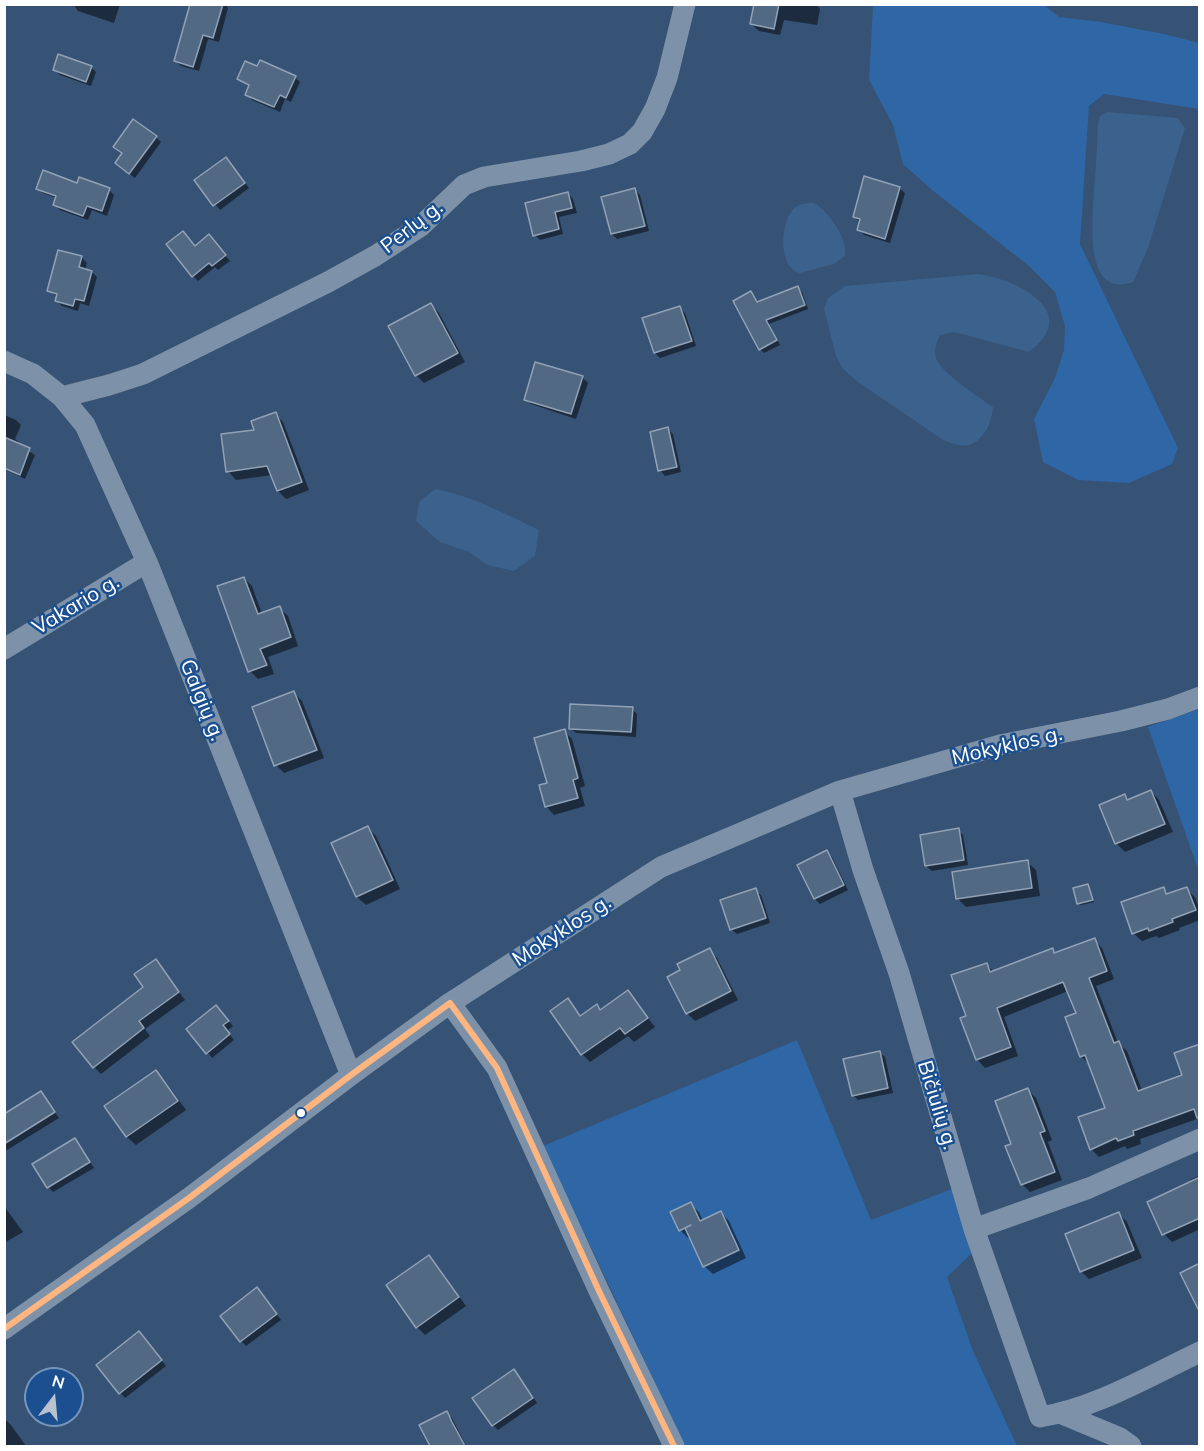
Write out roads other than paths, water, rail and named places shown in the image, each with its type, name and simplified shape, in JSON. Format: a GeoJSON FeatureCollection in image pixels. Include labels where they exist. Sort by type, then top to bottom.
{"type":"FeatureCollection","features":[{"type":"Feature","properties":{"kind":"street","name":"Perlų g."},"geometry":{"type":"LineString","coordinates":[[62,397],[109,386],[143,374],[328,282],[375,256],[421,226],[464,185],[484,177],[600,156],[630,144],[642,132],[655,110],[667,78],[685,4]]}},
{"type":"Feature","properties":{"kind":"street","name":"Galgių g."},"geometry":{"type":"LineString","coordinates":[[4,361],[33,374],[62,397],[84,425],[147,562],[351,1075]]}},
{"type":"Feature","properties":{"kind":"street","name":"Vakario g."},"geometry":{"type":"LineString","coordinates":[[4,649],[147,562]]}},
{"type":"Feature","properties":{"kind":"street","name":"Mokyklos g."},"geometry":{"type":"LineString","coordinates":[[4,1329],[189,1198],[351,1075],[450,1004],[661,867],[840,791],[1000,745],[1121,721],[1168,709],[1200,697]]}},
{"type":"Feature","properties":{"kind":"street","name":"Bičiulių g."},"geometry":{"type":"LineString","coordinates":[[840,791],[863,870],[899,973],[974,1229],[1050,1415]]}},
{"type":"Feature","properties":{"kind":"street"},"geometry":{"type":"LineString","coordinates":[[450,1004],[497,1068],[599,1291],[674,1446]]}},
{"type":"Feature","properties":{"kind":"street"},"geometry":{"type":"LineString","coordinates":[[974,1229],[1089,1188],[1200,1139]]}},
{"type":"Feature","properties":{"kind":"street"},"geometry":{"type":"LineString","coordinates":[[1050,1415],[1113,1393],[1200,1352]]}},
{"type":"Feature","properties":{"kind":"street"},"geometry":{"type":"LineString","coordinates":[[1050,1415],[1120,1438],[1131,1446]]}}]}
